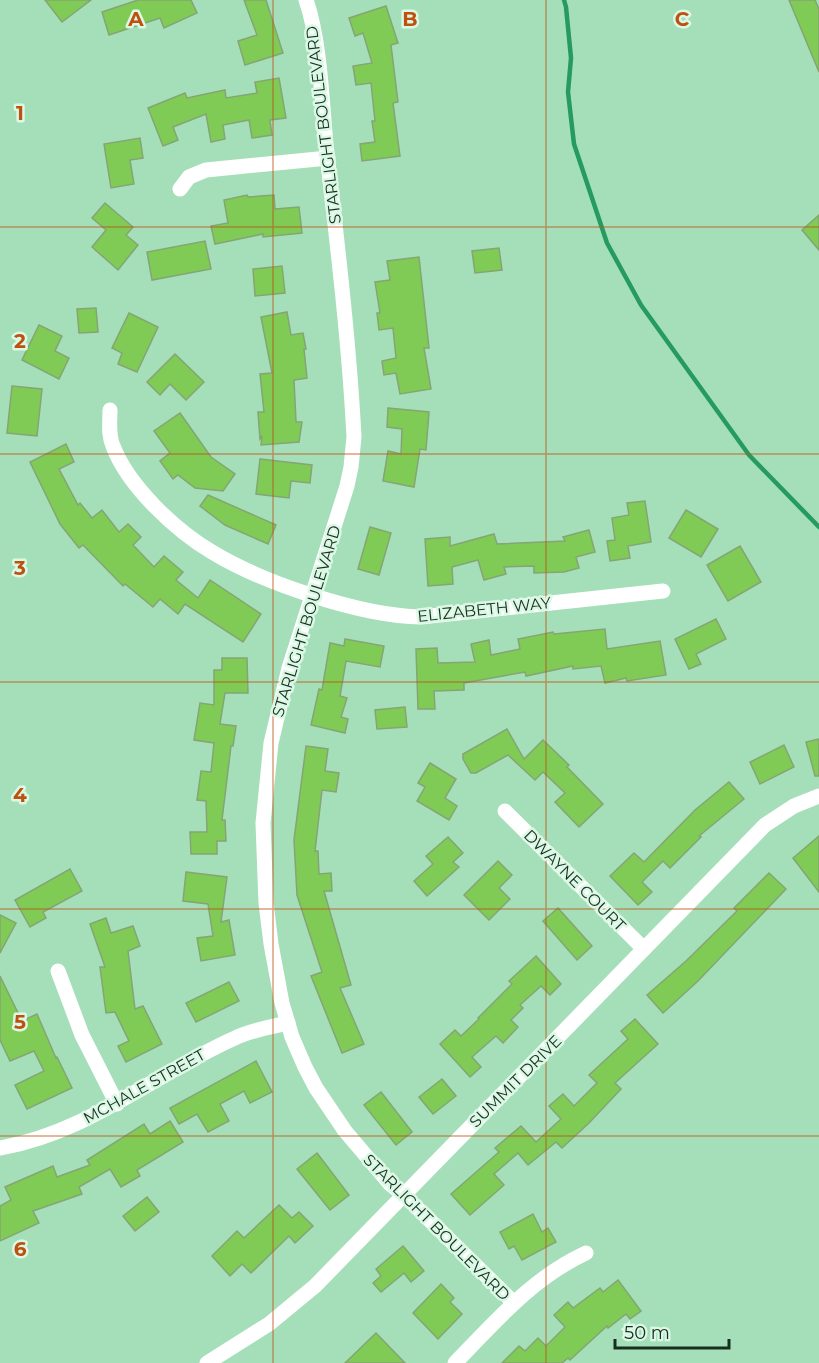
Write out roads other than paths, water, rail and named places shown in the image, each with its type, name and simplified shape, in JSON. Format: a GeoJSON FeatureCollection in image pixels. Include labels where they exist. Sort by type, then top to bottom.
{"type":"FeatureCollection","features":[{"type":"Feature","properties":{"kind":"street","name":"STARLIGHT BOULEVARD"},"geometry":{"type":"LineString","coordinates":[[306,0],[315,41],[328,158],[354,437],[347,486],[289,668],[271,743],[262,823],[271,944],[288,1023],[305,1067],[334,1116],[390,1184],[514,1303]]}},
{"type":"Feature","properties":{"kind":"street"},"geometry":{"type":"LineString","coordinates":[[180,189],[189,177],[206,170],[328,158]]}},
{"type":"Feature","properties":{"kind":"street","name":"ELIZABETH WAY"},"geometry":{"type":"LineString","coordinates":[[110,410],[112,445],[118,458],[143,492],[174,524],[219,557],[266,578],[313,595],[373,612],[421,617],[663,591]]}},
{"type":"Feature","properties":{"kind":"street","name":"SUMMIT DRIVE"},"geometry":{"type":"LineString","coordinates":[[207,1363],[291,1308],[315,1286],[765,825],[794,806],[819,796]]}},
{"type":"Feature","properties":{"kind":"street","name":"DWAYNE COURT"},"geometry":{"type":"LineString","coordinates":[[505,812],[644,949]]}},
{"type":"Feature","properties":{"kind":"street"},"geometry":{"type":"LineString","coordinates":[[58,971],[82,1035],[117,1104]]}},
{"type":"Feature","properties":{"kind":"street","name":"MCHALE STREET"},"geometry":{"type":"LineString","coordinates":[[0,1148],[48,1136],[117,1104],[235,1038],[260,1029],[288,1023]]}},
{"type":"Feature","properties":{"kind":"street"},"geometry":{"type":"LineString","coordinates":[[455,1363],[536,1283],[553,1270],[586,1253]]}},
{"type":"Feature","properties":{"kind":"waterway"},"geometry":{"type":"LineString","coordinates":[[564,0],[571,58],[568,92],[574,144],[607,243],[641,305],[749,455],[819,527]]}}]}
